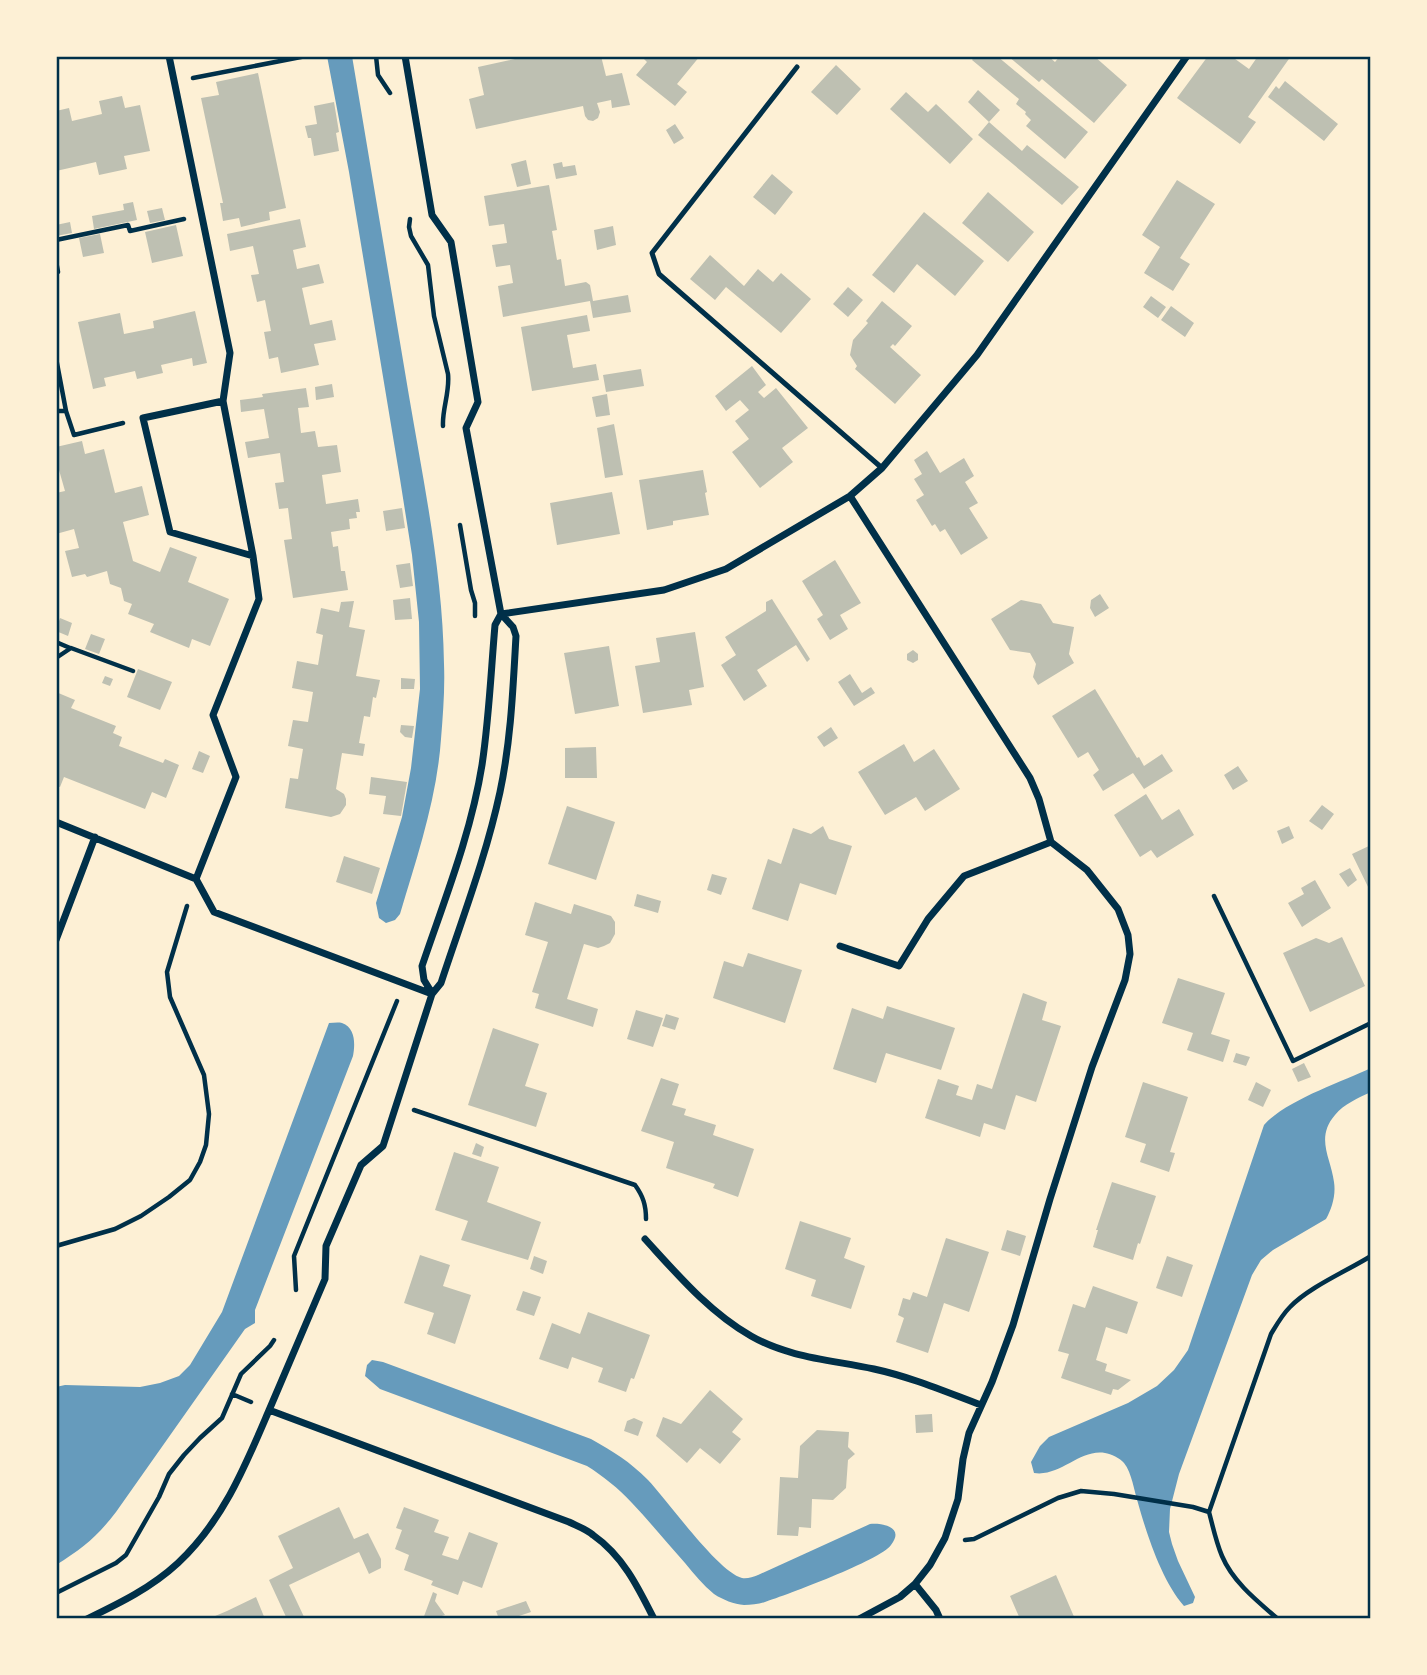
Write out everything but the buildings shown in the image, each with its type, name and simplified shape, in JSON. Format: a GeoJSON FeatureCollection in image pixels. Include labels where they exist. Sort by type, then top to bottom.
{"type":"FeatureCollection","features":[{"type":"Feature","properties":{"kind":"street"},"geometry":{"type":"LineString","coordinates":[[169,56],[230,353],[223,401],[259,599],[213,715],[236,777],[195,879]]}},
{"type":"Feature","properties":{"kind":"street"},"geometry":{"type":"LineString","coordinates":[[87,1619],[155,1583],[178,1563],[202,1538],[222,1511],[247,1464],[325,1279],[326,1246],[361,1165],[383,1146],[432,994],[442,983],[491,827],[505,765],[510,735],[516,636],[513,627],[501,614],[466,428],[478,402],[451,242],[432,215],[405,56]]}},
{"type":"Feature","properties":{"kind":"street"},"geometry":{"type":"LineString","coordinates":[[501,614],[664,590],[726,569],[850,496],[882,468],[977,355],[1187,56]]}},
{"type":"Feature","properties":{"kind":"street"},"geometry":{"type":"LineString","coordinates":[[223,401],[143,418],[170,532],[253,556]]}},
{"type":"Feature","properties":{"kind":"street"},"geometry":{"type":"LineString","coordinates":[[850,496],[1030,778],[1051,842],[1087,870],[1118,909],[1128,935],[1130,954],[1125,980],[1092,1067],[1013,1325],[965,1446],[958,1499],[945,1538],[930,1565],[915,1584],[900,1597],[859,1619]]}},
{"type":"Feature","properties":{"kind":"street"},"geometry":{"type":"LineString","coordinates":[[432,994],[424,980],[422,967],[461,849],[482,767],[495,625],[501,614]]}},
{"type":"Feature","properties":{"kind":"street"},"geometry":{"type":"LineString","coordinates":[[56,822],[195,879],[214,912],[432,994]]}},
{"type":"Feature","properties":{"kind":"street"},"geometry":{"type":"LineString","coordinates":[[56,940],[95,838]]}},
{"type":"Feature","properties":{"kind":"street"},"geometry":{"type":"LineString","coordinates":[[840,946],[899,966],[928,919],[964,876],[1051,842]]}},
{"type":"Feature","properties":{"kind":"street"},"geometry":{"type":"LineString","coordinates":[[645,1238],[681,1279],[713,1309],[749,1336],[782,1351],[876,1370],[981,1405]]}},
{"type":"Feature","properties":{"kind":"street"},"geometry":{"type":"LineString","coordinates":[[269,1410],[569,1522],[592,1534],[616,1555],[636,1582],[653,1619]]}},
{"type":"Feature","properties":{"kind":"street"},"geometry":{"type":"LineString","coordinates":[[915,1584],[940,1619]]}},
{"type":"Feature","properties":{"kind":"lane"},"geometry":{"type":"LineString","coordinates":[[797,67],[652,253],[659,274],[882,468]]}},
{"type":"Feature","properties":{"kind":"path"},"geometry":{"type":"LineString","coordinates":[[273,56],[274,63]]}},
{"type":"Feature","properties":{"kind":"path"},"geometry":{"type":"LineString","coordinates":[[174,82],[306,56]]}},
{"type":"Feature","properties":{"kind":"path"},"geometry":{"type":"LineString","coordinates":[[376,56],[378,75],[393,100]]}},
{"type":"Feature","properties":{"kind":"path"},"geometry":{"type":"LineString","coordinates":[[410,214],[411,236],[428,264],[434,316],[449,374],[443,418],[446,436]]}},
{"type":"Feature","properties":{"kind":"path"},"geometry":{"type":"LineString","coordinates":[[56,240],[128,225],[130,231],[202,215]]}},
{"type":"Feature","properties":{"kind":"path"},"geometry":{"type":"LineString","coordinates":[[56,261],[56,272]]}},
{"type":"Feature","properties":{"kind":"path"},"geometry":{"type":"LineString","coordinates":[[56,358],[66,411],[74,435],[143,418]]}},
{"type":"Feature","properties":{"kind":"path"},"geometry":{"type":"LineString","coordinates":[[56,411],[66,411]]}},
{"type":"Feature","properties":{"kind":"path"},"geometry":{"type":"LineString","coordinates":[[460,522],[475,603],[476,623]]}},
{"type":"Feature","properties":{"kind":"path"},"geometry":{"type":"LineString","coordinates":[[56,642],[133,671]]}},
{"type":"Feature","properties":{"kind":"path"},"geometry":{"type":"LineString","coordinates":[[56,658],[71,648]]}},
{"type":"Feature","properties":{"kind":"path"},"geometry":{"type":"LineString","coordinates":[[56,1246],[115,1229],[141,1216],[190,1180],[203,1153],[209,1114],[204,1075],[170,997],[167,972],[195,879]]}},
{"type":"Feature","properties":{"kind":"path"},"geometry":{"type":"LineString","coordinates":[[1214,896],[1293,1061],[1371,1023]]}},
{"type":"Feature","properties":{"kind":"path"},"geometry":{"type":"LineString","coordinates":[[291,1302],[297,1290],[294,1256],[404,984]]}},
{"type":"Feature","properties":{"kind":"path"},"geometry":{"type":"LineString","coordinates":[[396,1104],[635,1185],[642,1193],[646,1208],[645,1238]]}},
{"type":"Feature","properties":{"kind":"path"},"geometry":{"type":"LineString","coordinates":[[1278,1619],[1240,1585],[1227,1565],[1221,1555],[1209,1512],[1271,1335],[1280,1319],[1292,1304],[1371,1256]]}},
{"type":"Feature","properties":{"kind":"path"},"geometry":{"type":"LineString","coordinates":[[56,1593],[116,1563],[126,1555],[169,1474],[200,1438],[222,1418],[241,1374],[274,1340]]}},
{"type":"Feature","properties":{"kind":"path"},"geometry":{"type":"LineString","coordinates":[[945,1538],[974,1539],[1058,1498],[1090,1491],[1209,1512]]}},
{"type":"Feature","properties":{"kind":"water"},"geometry":{"type":"Polygon","coordinates":[[[327,56],[352,56],[432,530],[443,631],[444,702],[435,783],[400,914],[395,920],[386,923],[379,918],[376,903],[402,817],[411,768],[420,689],[419,622],[400,479],[327,56]]]}},
{"type":"Feature","properties":{"kind":"water"},"geometry":{"type":"Polygon","coordinates":[[[329,1023],[342,1023],[350,1029],[354,1042],[353,1056],[255,1310],[255,1323],[245,1329],[109,1521],[89,1542],[56,1565],[56,1387],[140,1387],[179,1376],[190,1365],[222,1312],[329,1023]]]}},
{"type":"Feature","properties":{"kind":"water"},"geometry":{"type":"Polygon","coordinates":[[[1371,1068],[1371,1092],[1339,1111],[1329,1123],[1326,1132],[1326,1148],[1334,1187],[1328,1215],[1326,1219],[1273,1250],[1261,1260],[1252,1275],[1179,1474],[1170,1509],[1169,1532],[1178,1561],[1195,1597],[1193,1603],[1184,1606],[1169,1584],[1156,1557],[1131,1477],[1122,1461],[1110,1454],[1096,1453],[1044,1473],[1034,1473],[1031,1462],[1049,1437],[1128,1403],[1157,1386],[1174,1370],[1188,1350],[1264,1125],[1299,1100],[1371,1068]]]}},
{"type":"Feature","properties":{"kind":"water"},"geometry":{"type":"Polygon","coordinates":[[[372,1360],[591,1439],[607,1448],[648,1480],[707,1550],[732,1573],[742,1578],[758,1575],[870,1524],[891,1527],[895,1539],[884,1551],[870,1559],[792,1592],[755,1604],[744,1605],[729,1601],[706,1587],[627,1498],[593,1470],[380,1389],[365,1376],[367,1365],[372,1360]]]}}]}
